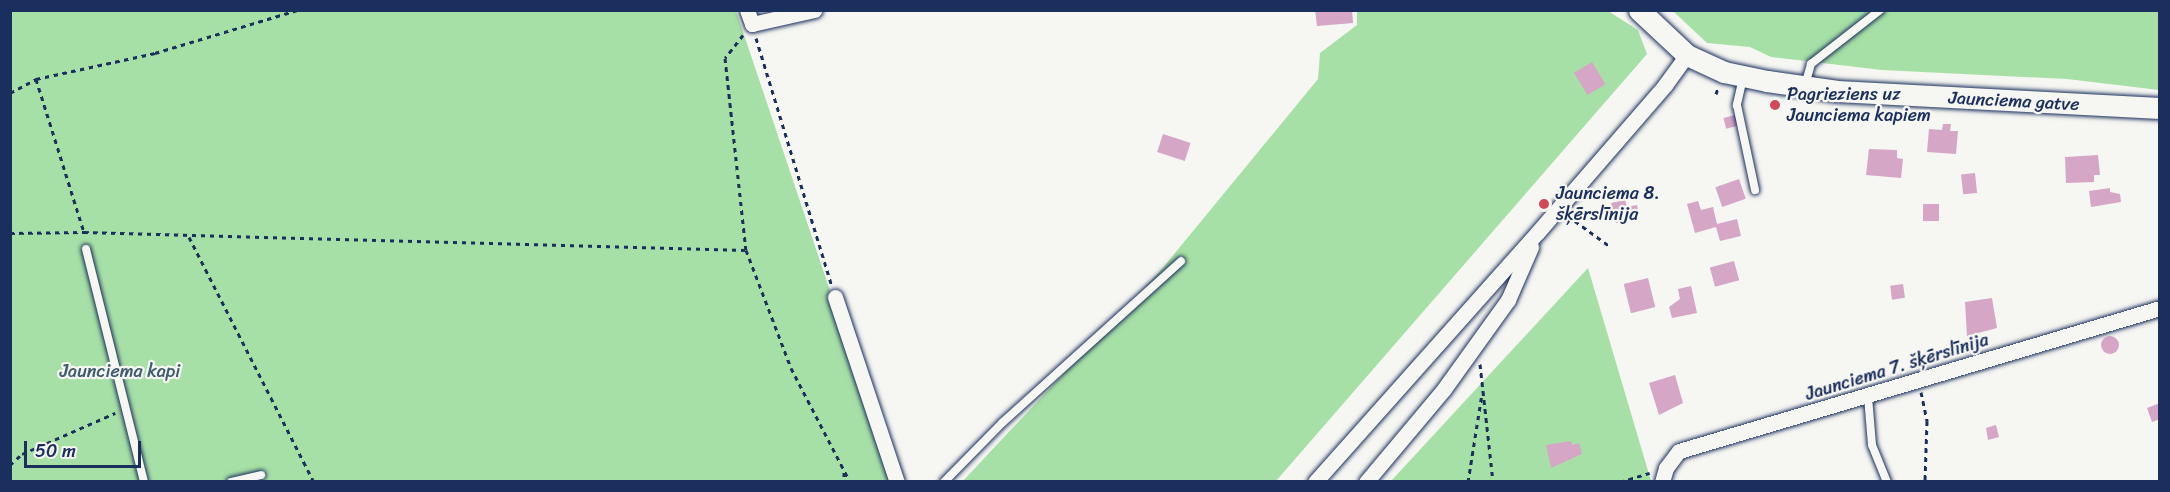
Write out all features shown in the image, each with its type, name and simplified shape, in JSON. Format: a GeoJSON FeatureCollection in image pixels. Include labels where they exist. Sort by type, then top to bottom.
{"type":"FeatureCollection","features":[{"type":"Feature","properties":{"kind":"main road","name":"Jaunciema gatve"},"geometry":{"type":"LineString","coordinates":[[1640,10],[1687,55],[1743,76],[1805,87],[2160,108]]}},
{"type":"Feature","properties":{"kind":"street"},"geometry":{"type":"LineString","coordinates":[[749,17],[814,10]]}},
{"type":"Feature","properties":{"kind":"street"},"geometry":{"type":"LineString","coordinates":[[1315,482],[1537,233],[1665,85],[1687,55]]}},
{"type":"Feature","properties":{"kind":"street"},"geometry":{"type":"LineString","coordinates":[[1366,482],[1508,300],[1537,233]]}},
{"type":"Feature","properties":{"kind":"street"},"geometry":{"type":"LineString","coordinates":[[835,297],[897,482]]}},
{"type":"Feature","properties":{"kind":"street","name":"Jaunciema 7. šķērslīnija"},"geometry":{"type":"LineString","coordinates":[[1664,475],[1679,451],[1868,397],[2160,308]]}},
{"type":"Feature","properties":{"kind":"lane"},"geometry":{"type":"LineString","coordinates":[[1805,87],[1810,64],[1880,10]]}},
{"type":"Feature","properties":{"kind":"lane"},"geometry":{"type":"LineString","coordinates":[[1743,76],[1737,105],[1755,190]]}},
{"type":"Feature","properties":{"kind":"lane"},"geometry":{"type":"LineString","coordinates":[[86,249],[144,482]]}},
{"type":"Feature","properties":{"kind":"lane"},"geometry":{"type":"LineString","coordinates":[[945,482],[1003,422],[1181,261]]}},
{"type":"Feature","properties":{"kind":"lane"},"geometry":{"type":"LineString","coordinates":[[1868,397],[1872,445],[1887,482]]}},
{"type":"Feature","properties":{"kind":"lane"},"geometry":{"type":"LineString","coordinates":[[231,482],[261,475]]}},
{"type":"Feature","properties":{"kind":"path"},"geometry":{"type":"LineString","coordinates":[[10,93],[36,78],[155,53],[297,10]]}},
{"type":"Feature","properties":{"kind":"path"},"geometry":{"type":"LineString","coordinates":[[749,17],[725,58],[746,250],[791,368],[850,482]]}},
{"type":"Feature","properties":{"kind":"path"},"geometry":{"type":"LineString","coordinates":[[749,17],[835,297]]}},
{"type":"Feature","properties":{"kind":"path"},"geometry":{"type":"LineString","coordinates":[[36,78],[84,232]]}},
{"type":"Feature","properties":{"kind":"path"},"geometry":{"type":"LineString","coordinates":[[1716,94],[1718,88]]}},
{"type":"Feature","properties":{"kind":"path"},"geometry":{"type":"LineString","coordinates":[[1575,221],[1608,245]]}},
{"type":"Feature","properties":{"kind":"path"},"geometry":{"type":"LineString","coordinates":[[10,232],[84,232],[189,237],[746,250]]}},
{"type":"Feature","properties":{"kind":"path"},"geometry":{"type":"LineString","coordinates":[[189,237],[314,482]]}},
{"type":"Feature","properties":{"kind":"path"},"geometry":{"type":"LineString","coordinates":[[1478,341],[1493,482]]}},
{"type":"Feature","properties":{"kind":"path"},"geometry":{"type":"LineString","coordinates":[[1918,382],[1927,422],[1925,482]]}},
{"type":"Feature","properties":{"kind":"path"},"geometry":{"type":"LineString","coordinates":[[1468,482],[1483,391]]}},
{"type":"Feature","properties":{"kind":"path"},"geometry":{"type":"LineString","coordinates":[[10,465],[22,454],[125,408]]}},
{"type":"Feature","properties":{"kind":"path"},"geometry":{"type":"LineString","coordinates":[[844,471],[844,482]]}},
{"type":"Feature","properties":{"kind":"path"},"geometry":{"type":"LineString","coordinates":[[1620,482],[1664,475]]}},
{"type":"Feature","properties":{"kind":"green space","name":"Jaunciema kapi"},"geometry":{"type":"Polygon","coordinates":[[[10,11],[736,11],[894,481],[11,481],[10,11]]]}},
{"type":"Feature","properties":{"kind":"green space"},"geometry":{"type":"Polygon","coordinates":[[[1357,11],[1608,11],[1638,30],[1647,54],[1276,481],[962,482],[1161,270],[1318,79],[1320,53],[1357,25],[1357,11]]]}},
{"type":"Feature","properties":{"kind":"green space"},"geometry":{"type":"Polygon","coordinates":[[[1673,11],[2159,11],[2159,90],[2067,79],[1882,70],[1771,57],[1750,47],[1707,43],[1673,11]]]}},
{"type":"Feature","properties":{"kind":"green space"},"geometry":{"type":"Polygon","coordinates":[[[1588,268],[1651,481],[1391,481],[1588,268]]]}},
{"type":"Feature","properties":{"kind":"building"},"geometry":{"type":"Polygon","coordinates":[[[1315,10],[1352,10],[1353,23],[1317,26],[1315,10]]]}},
{"type":"Feature","properties":{"kind":"building"},"geometry":{"type":"Polygon","coordinates":[[[1592,62],[1605,84],[1587,95],[1574,73],[1592,62]]]}},
{"type":"Feature","properties":{"kind":"building"},"geometry":{"type":"Polygon","coordinates":[[[1735,115],[1738,126],[1726,129],[1723,118],[1735,115]]]}},
{"type":"Feature","properties":{"kind":"building"},"geometry":{"type":"Polygon","coordinates":[[[1943,124],[1951,124],[1950,131],[1958,131],[1956,154],[1927,152],[1929,129],[1942,130],[1943,124]]]}},
{"type":"Feature","properties":{"kind":"building"},"geometry":{"type":"Polygon","coordinates":[[[1163,134],[1191,143],[1185,161],[1157,152],[1163,134]]]}},
{"type":"Feature","properties":{"kind":"building"},"geometry":{"type":"Polygon","coordinates":[[[1869,149],[1897,150],[1897,158],[1903,159],[1901,178],[1866,175],[1869,149]]]}},
{"type":"Feature","properties":{"kind":"building"},"geometry":{"type":"Polygon","coordinates":[[[2098,155],[2100,175],[2094,175],[2094,182],[2066,183],[2065,157],[2098,155]]]}},
{"type":"Feature","properties":{"kind":"building"},"geometry":{"type":"Polygon","coordinates":[[[1975,173],[1977,193],[1963,194],[1961,174],[1975,173]]]}},
{"type":"Feature","properties":{"kind":"building"},"geometry":{"type":"Polygon","coordinates":[[[1739,179],[1746,199],[1722,207],[1715,187],[1739,179]]]}},
{"type":"Feature","properties":{"kind":"building"},"geometry":{"type":"Polygon","coordinates":[[[2110,188],[2110,192],[2120,194],[2121,202],[2091,207],[2089,191],[2110,188]]]}},
{"type":"Feature","properties":{"kind":"building"},"geometry":{"type":"Polygon","coordinates":[[[1625,200],[1627,207],[1637,205],[1639,215],[1616,223],[1611,203],[1625,200]]]}},
{"type":"Feature","properties":{"kind":"building"},"geometry":{"type":"Polygon","coordinates":[[[1698,201],[1701,210],[1713,207],[1717,224],[1737,219],[1741,236],[1720,241],[1716,227],[1695,233],[1687,204],[1698,201]]]}},
{"type":"Feature","properties":{"kind":"building"},"geometry":{"type":"Polygon","coordinates":[[[1923,204],[1939,204],[1939,221],[1923,221],[1923,204]]]}},
{"type":"Feature","properties":{"kind":"building"},"geometry":{"type":"Polygon","coordinates":[[[1734,261],[1739,280],[1715,287],[1710,267],[1734,261]]]}},
{"type":"Feature","properties":{"kind":"building"},"geometry":{"type":"Polygon","coordinates":[[[1648,278],[1655,307],[1631,313],[1624,284],[1648,278]]]}},
{"type":"Feature","properties":{"kind":"building"},"geometry":{"type":"Polygon","coordinates":[[[1903,284],[1905,298],[1892,300],[1890,286],[1903,284]]]}},
{"type":"Feature","properties":{"kind":"building"},"geometry":{"type":"Polygon","coordinates":[[[1691,286],[1697,313],[1672,318],[1669,307],[1680,299],[1678,289],[1691,286]]]}},
{"type":"Feature","properties":{"kind":"building"},"geometry":{"type":"Polygon","coordinates":[[[1992,298],[1997,328],[1967,336],[1965,302],[1992,298]]]}},
{"type":"Feature","properties":{"kind":"building"},"geometry":{"type":"Polygon","coordinates":[[[2106,336],[2114,336],[2119,341],[2117,352],[2106,354],[2101,349],[2101,341],[2106,336]]]}},
{"type":"Feature","properties":{"kind":"building"},"geometry":{"type":"Polygon","coordinates":[[[1675,375],[1683,403],[1659,415],[1649,383],[1675,375]]]}},
{"type":"Feature","properties":{"kind":"building"},"geometry":{"type":"Polygon","coordinates":[[[2160,403],[2160,419],[2152,422],[2147,408],[2160,403]]]}},
{"type":"Feature","properties":{"kind":"building"},"geometry":{"type":"Polygon","coordinates":[[[1996,425],[1999,437],[1988,440],[1986,428],[1996,425]]]}},
{"type":"Feature","properties":{"kind":"building"},"geometry":{"type":"Polygon","coordinates":[[[1571,441],[1572,445],[1579,443],[1582,454],[1551,468],[1546,445],[1571,441]]]}},
{"type":"Feature","properties":{"kind":"place","name":"Pagrieziens uz Jaunciema kapiem"},"geometry":{"type":"Point","coordinates":[1775,105]}},
{"type":"Feature","properties":{"kind":"place","name":"Jaunciema 8. šķērslīnija"},"geometry":{"type":"Point","coordinates":[1544,204]}}]}
